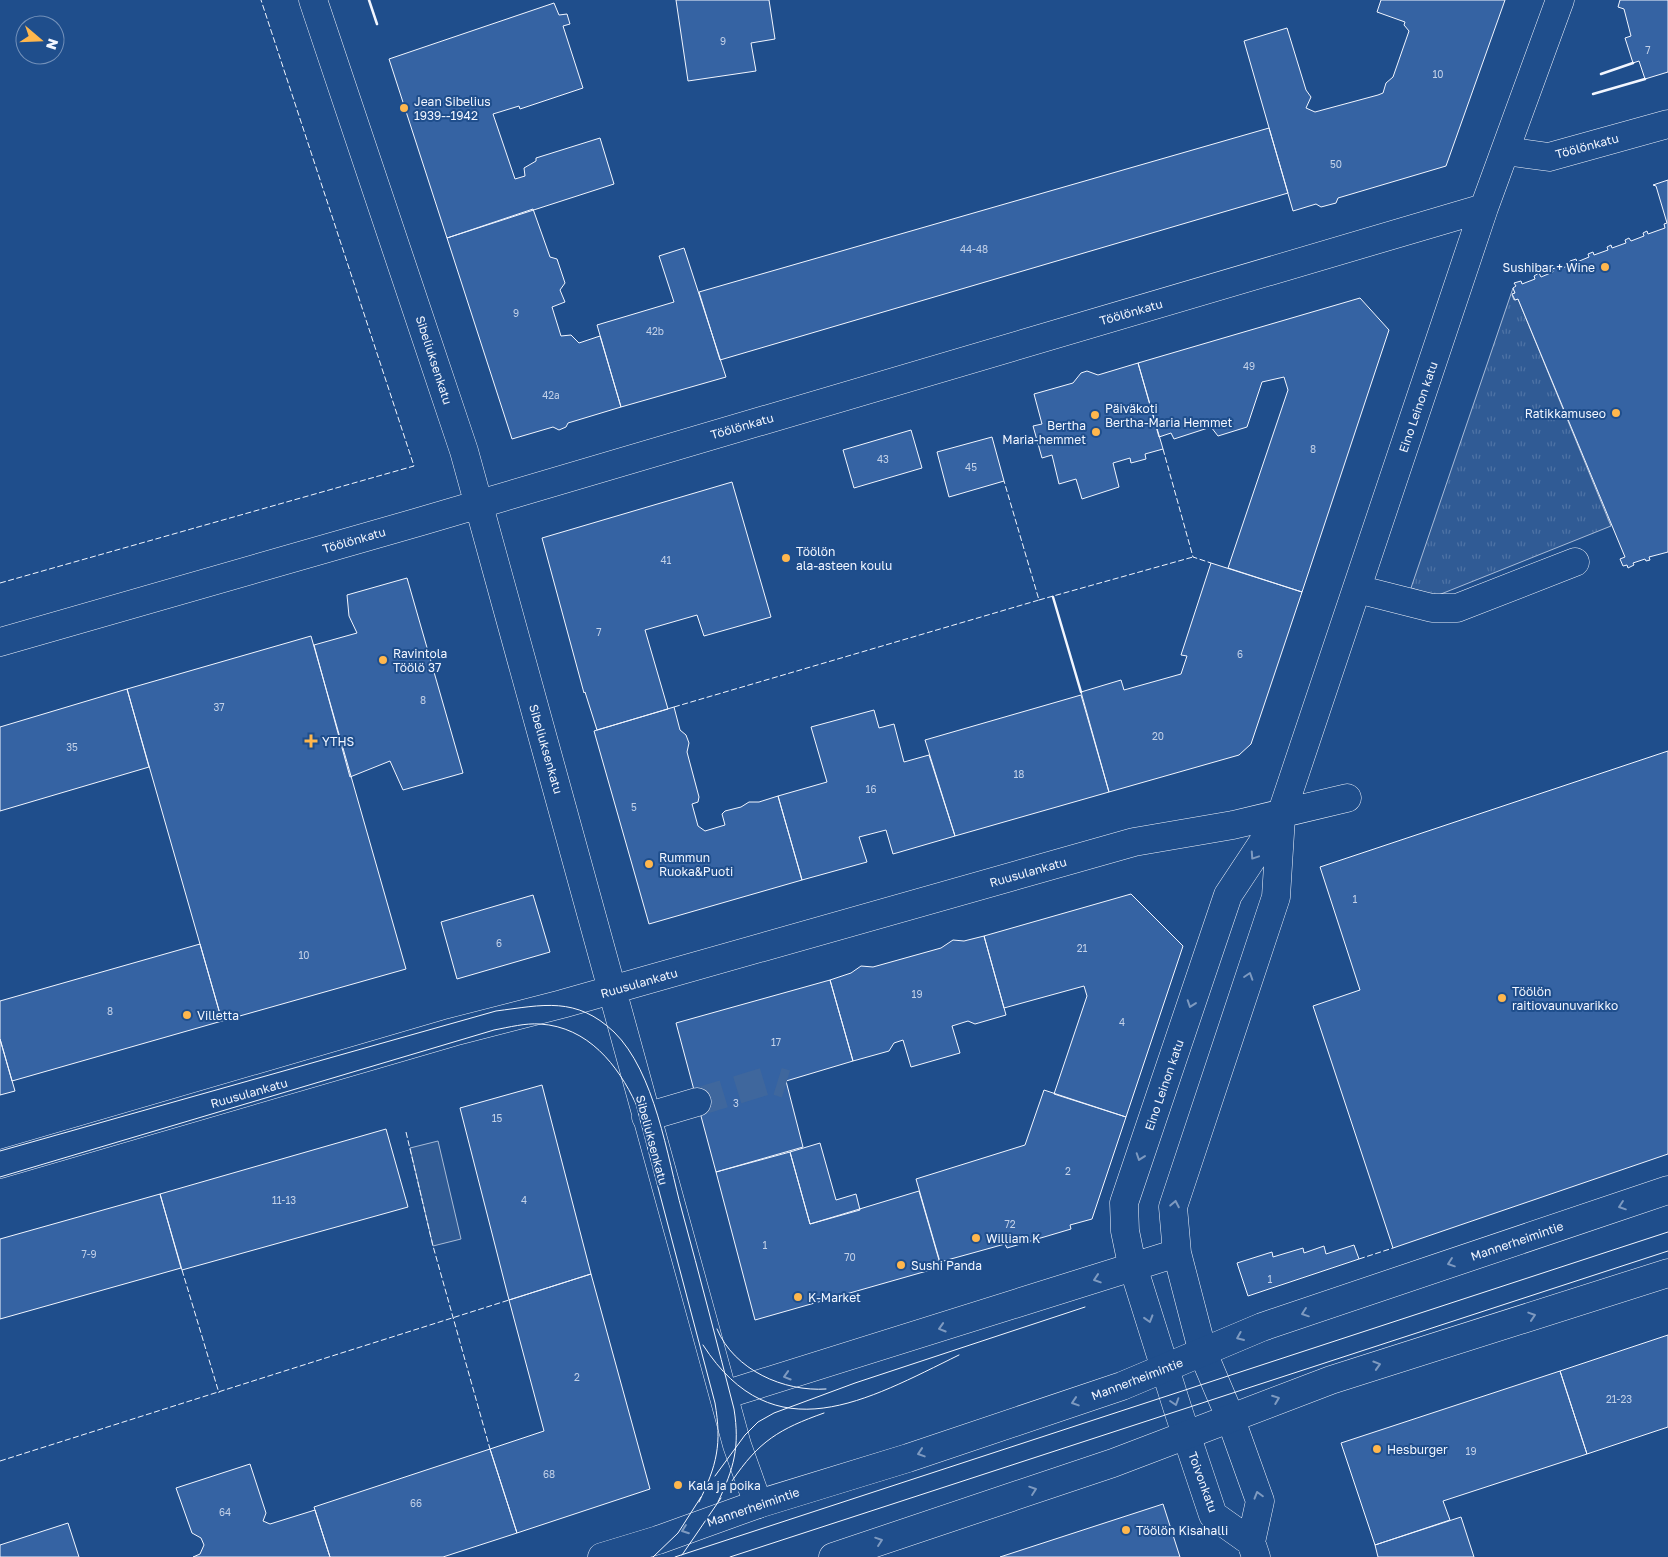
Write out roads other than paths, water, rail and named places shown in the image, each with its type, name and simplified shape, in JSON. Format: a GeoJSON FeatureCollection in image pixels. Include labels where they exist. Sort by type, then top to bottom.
{"type":"FeatureCollection","features":[{"type":"Feature","properties":{"kind":"street","name":"Sibeliuksenkatu"},"geometry":{"type":"LineString","coordinates":[[313,0],[446,398],[598,932],[646,1117],[737,1445],[758,1504]]}},
{"type":"Feature","properties":{"kind":"street","name":"Eino Leinon katu"},"geometry":{"type":"LineString","coordinates":[[1230,1417],[1203,1353],[1177,1253],[1173,1207],[1276,897],[1281,815],[1484,208],[1560,0]]}},
{"type":"Feature","properties":{"kind":"street","name":"Töölönkatu"},"geometry":{"type":"LineString","coordinates":[[1505,151],[1549,157],[1668,124]]}},
{"type":"Feature","properties":{"kind":"street","name":"Töölönkatu"},"geometry":{"type":"LineString","coordinates":[[0,642],[1484,208]]}},
{"type":"Feature","properties":{"kind":"street"},"geometry":{"type":"LineString","coordinates":[[1356,589],[1432,608],[1457,608],[1575,562]]}},
{"type":"Feature","properties":{"kind":"street","name":"Ruusulankatu"},"geometry":{"type":"LineString","coordinates":[[0,1164],[453,1032],[612,990],[1134,842],[1281,815],[1347,798]]}},
{"type":"Feature","properties":{"kind":"street","name":"Eino Leinon katu"},"geometry":{"type":"LineString","coordinates":[[1164,1370],[1133,1267],[1125,1231],[1124,1203],[1228,895],[1281,815]]}},
{"type":"Feature","properties":{"kind":"street"},"geometry":{"type":"LineString","coordinates":[[646,1117],[697,1102]]}},
{"type":"Feature","properties":{"kind":"street","name":"Mannerheimintie"},"geometry":{"type":"LineString","coordinates":[[602,1557],[658,1540],[758,1504],[908,1458],[1122,1386],[1164,1370],[1262,1327],[1668,1190]]}},
{"type":"Feature","properties":{"kind":"street"},"geometry":{"type":"LineString","coordinates":[[724,1396],[1177,1253]]}},
{"type":"Feature","properties":{"kind":"street"},"geometry":{"type":"LineString","coordinates":[[833,1557],[1104,1466],[1330,1380],[1668,1273]]}},
{"type":"Feature","properties":{"kind":"street","name":"Toivonkatu"},"geometry":{"type":"LineString","coordinates":[[1164,1370],[1213,1515],[1254,1549]]}},
{"type":"Feature","properties":{"kind":"street","name":"Toivonkatu"},"geometry":{"type":"LineString","coordinates":[[1230,1417],[1260,1501],[1254,1549]]}},
{"type":"Feature","properties":{"kind":"tunnel"},"geometry":{"type":"LineString","coordinates":[[697,1102],[766,1081],[773,1080],[786,1084]]}},
{"type":"Feature","properties":{"kind":"tram line"},"geometry":{"type":"LineString","coordinates":[[0,1151],[496,1011],[558,1006],[586,1013],[614,1032],[628,1049],[640,1069],[650,1092],[665,1141],[734,1409],[736,1446],[732,1468],[718,1502]]}},
{"type":"Feature","properties":{"kind":"tram line"},"geometry":{"type":"LineString","coordinates":[[0,1177],[494,1030],[540,1024],[573,1032],[587,1040],[610,1062],[629,1089],[636,1104],[715,1403],[718,1443],[714,1465],[699,1502]]}},
{"type":"Feature","properties":{"kind":"tram line"},"geometry":{"type":"LineString","coordinates":[[675,1557],[1668,1232]]}},
{"type":"Feature","properties":{"kind":"tram line"},"geometry":{"type":"LineString","coordinates":[[730,1557],[1668,1251]]}},
{"type":"Feature","properties":{"kind":"tram line"},"geometry":{"type":"LineString","coordinates":[[715,1476],[745,1435],[758,1422],[774,1413],[855,1383],[1085,1307]]}},
{"type":"Feature","properties":{"kind":"tram line"},"geometry":{"type":"LineString","coordinates":[[717,1329],[735,1356],[762,1376],[794,1387],[826,1389]]}},
{"type":"Feature","properties":{"kind":"tram line"},"geometry":{"type":"LineString","coordinates":[[703,1345],[731,1379],[760,1399],[791,1408],[823,1408],[856,1401],[890,1388],[959,1355]]}},
{"type":"Feature","properties":{"kind":"tram line"},"geometry":{"type":"LineString","coordinates":[[732,1481],[751,1456],[771,1438],[794,1425],[824,1413]]}},
{"type":"Feature","properties":{"kind":"tram line"},"geometry":{"type":"LineString","coordinates":[[653,1557],[678,1533],[701,1497]]}},
{"type":"Feature","properties":{"kind":"tram line"},"geometry":{"type":"LineString","coordinates":[[682,1555],[721,1498]]}},
{"type":"Feature","properties":{"kind":"place","name":"Jean Sibelius 1939--1942"},"geometry":{"type":"Point","coordinates":[404,108]}},
{"type":"Feature","properties":{"kind":"place","name":"Sushibar + Wine"},"geometry":{"type":"Point","coordinates":[1605,267]}},
{"type":"Feature","properties":{"kind":"place","name":"Ratikkamuseo"},"geometry":{"type":"Point","coordinates":[1616,413]}},
{"type":"Feature","properties":{"kind":"place","name":"Päiväkoti Bertha-Maria Hemmet"},"geometry":{"type":"Point","coordinates":[1095,415]}},
{"type":"Feature","properties":{"kind":"place","name":"Bertha Maria-hemmet"},"geometry":{"type":"Point","coordinates":[1096,432]}},
{"type":"Feature","properties":{"kind":"place","name":"Töölön ala-asteen koulu"},"geometry":{"type":"Point","coordinates":[786,558]}},
{"type":"Feature","properties":{"kind":"place","name":"Ravintola Töölö 37"},"geometry":{"type":"Point","coordinates":[383,660]}},
{"type":"Feature","properties":{"kind":"place","name":"YTHS"},"geometry":{"type":"Point","coordinates":[311,741]}},
{"type":"Feature","properties":{"kind":"place","name":"Rummun Ruoka&Puoti"},"geometry":{"type":"Point","coordinates":[649,864]}},
{"type":"Feature","properties":{"kind":"place","name":"Töölön raitiovaunuvarikko"},"geometry":{"type":"Point","coordinates":[1502,998]}},
{"type":"Feature","properties":{"kind":"place","name":"Villetta"},"geometry":{"type":"Point","coordinates":[187,1015]}},
{"type":"Feature","properties":{"kind":"place","name":"William K"},"geometry":{"type":"Point","coordinates":[976,1238]}},
{"type":"Feature","properties":{"kind":"place","name":"Sushi Panda"},"geometry":{"type":"Point","coordinates":[901,1265]}},
{"type":"Feature","properties":{"kind":"place","name":"K-Market"},"geometry":{"type":"Point","coordinates":[798,1297]}},
{"type":"Feature","properties":{"kind":"place","name":"Hesburger"},"geometry":{"type":"Point","coordinates":[1377,1449]}},
{"type":"Feature","properties":{"kind":"place","name":"Kala ja poika"},"geometry":{"type":"Point","coordinates":[678,1485]}},
{"type":"Feature","properties":{"kind":"place","name":"Töölön Kisahalli"},"geometry":{"type":"Point","coordinates":[1126,1530]}}]}
